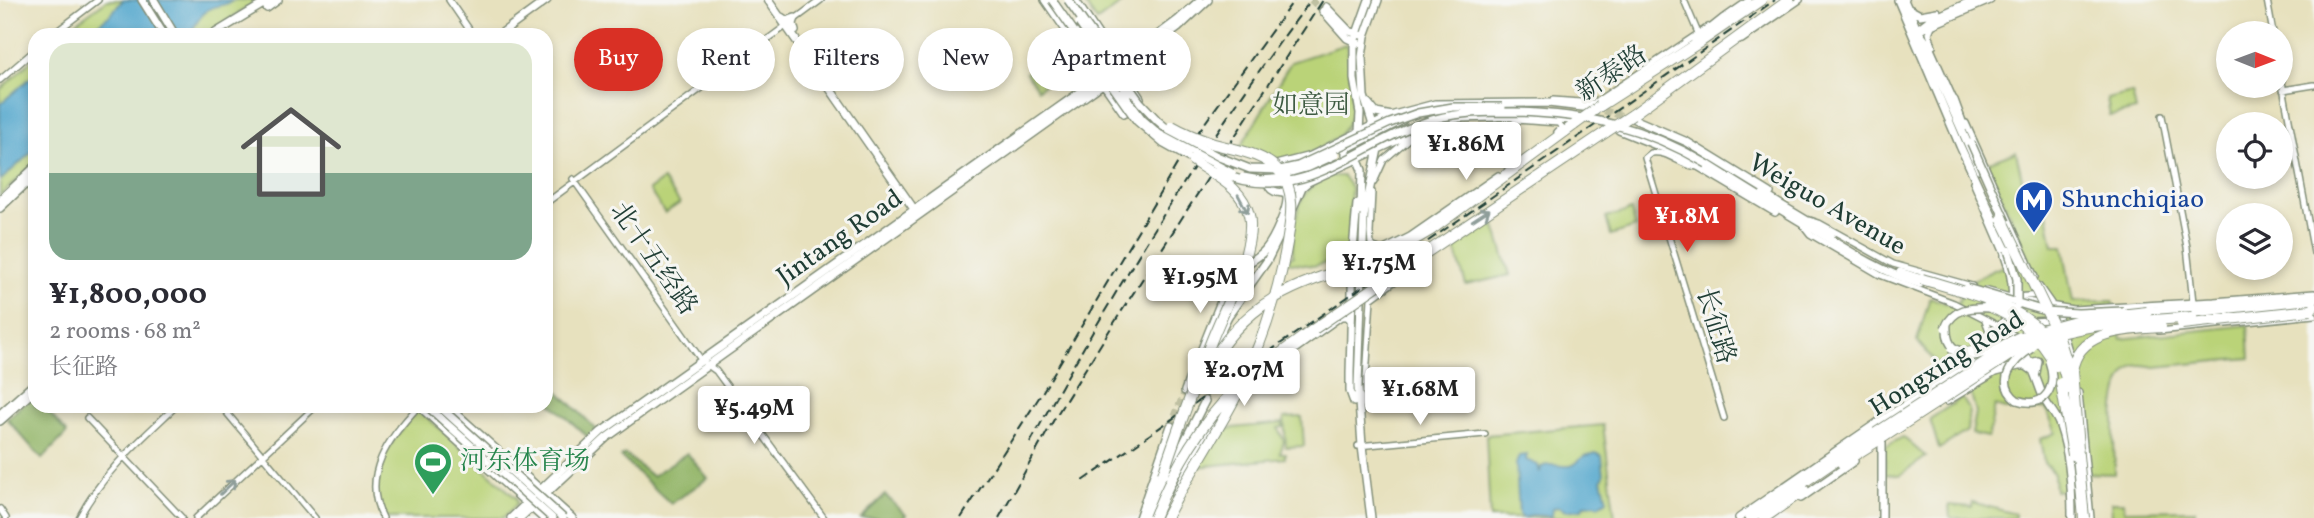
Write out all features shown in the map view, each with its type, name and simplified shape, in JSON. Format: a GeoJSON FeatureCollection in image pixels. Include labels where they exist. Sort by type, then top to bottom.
{"type":"FeatureCollection","features":[{"type":"Feature","properties":{"kind":"highway","name":"新泰路"},"geometry":{"type":"LineString","coordinates":[[1165,473],[1203,375],[1224,341],[1260,306],[1287,290],[1374,260],[1410,243],[1431,230],[1594,106],[1673,59],[1725,21],[1762,0]]}},
{"type":"Feature","properties":{"kind":"highway"},"geometry":{"type":"LineString","coordinates":[[1154,518],[1170,479],[1199,432],[1225,400],[1266,364],[1461,228],[1633,117],[1789,0]]}},
{"type":"Feature","properties":{"kind":"highway"},"geometry":{"type":"LineString","coordinates":[[1150,112],[1194,137],[1268,162],[1286,180],[1292,207],[1277,291],[1256,351],[1231,406],[1166,518]]}},
{"type":"Feature","properties":{"kind":"highway"},"geometry":{"type":"LineString","coordinates":[[1147,518],[1242,264],[1250,235],[1249,215],[1241,198],[1224,180],[1192,160]]}},
{"type":"Feature","properties":{"kind":"highway"},"geometry":{"type":"LineString","coordinates":[[2002,219],[2058,335],[2073,387]]}},
{"type":"Feature","properties":{"kind":"highway","name":"Weiguo Avenue"},"geometry":{"type":"LineString","coordinates":[[1921,282],[2006,306],[2037,327],[2055,350],[2064,371],[2078,449]]}},
{"type":"Feature","properties":{"kind":"highway","name":"Weiguo Avenue"},"geometry":{"type":"LineString","coordinates":[[1921,282],[1994,309],[2046,340],[2062,388],[2082,518]]}},
{"type":"Feature","properties":{"kind":"highway"},"geometry":{"type":"LineString","coordinates":[[2073,387],[2072,367],[2076,357],[2087,344],[2105,334],[2313,303]]}},
{"type":"Feature","properties":{"kind":"highway","name":"Hongxing Road"},"geometry":{"type":"LineString","coordinates":[[1764,518],[1870,439],[2011,354],[2046,340],[2082,328],[2193,309],[2313,303]]}},
{"type":"Feature","properties":{"kind":"highway","name":"Hongxing Road"},"geometry":{"type":"LineString","coordinates":[[1751,518],[2030,333],[2083,319],[2147,312],[2313,303]]}},
{"type":"Feature","properties":{"kind":"highway","name":"Weiguo Avenue"},"geometry":{"type":"LineString","coordinates":[[2073,387],[2082,518]]}},
{"type":"Feature","properties":{"kind":"highway"},"geometry":{"type":"LineString","coordinates":[[1160,518],[1199,432]]}},
{"type":"Feature","properties":{"kind":"main road"},"geometry":{"type":"LineString","coordinates":[[142,0],[160,28]]}},
{"type":"Feature","properties":{"kind":"main road"},"geometry":{"type":"LineString","coordinates":[[154,0],[170,28]]}},
{"type":"Feature","properties":{"kind":"main road"},"geometry":{"type":"LineString","coordinates":[[224,28],[270,0]]}},
{"type":"Feature","properties":{"kind":"main road"},"geometry":{"type":"LineString","coordinates":[[232,28],[278,0]]}},
{"type":"Feature","properties":{"kind":"main road"},"geometry":{"type":"LineString","coordinates":[[509,28],[547,0]]}},
{"type":"Feature","properties":{"kind":"main road"},"geometry":{"type":"LineString","coordinates":[[516,28],[554,0]]}},
{"type":"Feature","properties":{"kind":"main road"},"geometry":{"type":"LineString","coordinates":[[770,0],[916,211]]}},
{"type":"Feature","properties":{"kind":"main road"},"geometry":{"type":"LineString","coordinates":[[1045,0],[1065,28]]}},
{"type":"Feature","properties":{"kind":"main road"},"geometry":{"type":"LineString","coordinates":[[1052,0],[1138,121],[1164,144],[1192,160],[1239,180],[1262,184],[1287,183],[1314,174],[1407,129],[1445,116],[1479,112],[1553,111],[1663,140],[1792,206],[1801,220]]}},
{"type":"Feature","properties":{"kind":"main road"},"geometry":{"type":"LineString","coordinates":[[1060,0],[1124,95],[1148,125],[1165,138],[1238,175],[1269,180],[1298,176],[1376,137],[1414,110]]}},
{"type":"Feature","properties":{"kind":"main road"},"geometry":{"type":"LineString","coordinates":[[1068,0],[1150,112],[1170,131],[1232,163],[1250,169],[1290,168],[1306,163],[1390,122],[1418,113],[1463,106],[1598,114],[1673,140],[1783,217],[1801,220]]}},
{"type":"Feature","properties":{"kind":"main road"},"geometry":{"type":"LineString","coordinates":[[1075,0],[1094,28]]}},
{"type":"Feature","properties":{"kind":"main road","name":"Jintang Road"},"geometry":{"type":"LineString","coordinates":[[1176,28],[1198,3],[1208,0]]}},
{"type":"Feature","properties":{"kind":"main road"},"geometry":{"type":"LineString","coordinates":[[1348,138],[1357,119],[1353,63],[1355,38],[1369,0]]}},
{"type":"Feature","properties":{"kind":"main road"},"geometry":{"type":"LineString","coordinates":[[1360,446],[1359,372],[1364,216],[1367,190],[1378,149],[1364,96],[1362,57],[1364,40],[1378,0]]}},
{"type":"Feature","properties":{"kind":"main road"},"geometry":{"type":"LineString","coordinates":[[1914,27],[1974,0]]}},
{"type":"Feature","properties":{"kind":"main road"},"geometry":{"type":"LineString","coordinates":[[1901,1],[1915,13],[1925,15],[1974,0]]}},
{"type":"Feature","properties":{"kind":"main road"},"geometry":{"type":"LineString","coordinates":[[1914,27],[1934,24],[1990,0]]}},
{"type":"Feature","properties":{"kind":"main road"},"geometry":{"type":"LineString","coordinates":[[1901,1],[1905,15],[1914,27],[1917,43],[2002,219]]}},
{"type":"Feature","properties":{"kind":"main road"},"geometry":{"type":"LineString","coordinates":[[1901,1],[1914,27],[1960,146],[2015,267],[2018,284],[2017,307],[2013,319],[1992,343],[1975,350],[1960,350],[1952,345],[1947,335],[1947,324]]}},
{"type":"Feature","properties":{"kind":"main road"},"geometry":{"type":"LineString","coordinates":[[1324,9],[1355,38],[1364,40]]}},
{"type":"Feature","properties":{"kind":"main road","name":"Jintang Road"},"geometry":{"type":"LineString","coordinates":[[511,518],[521,514],[542,491],[598,444],[704,363],[1086,91]]}},
{"type":"Feature","properties":{"kind":"main road"},"geometry":{"type":"LineString","coordinates":[[1109,91],[1124,113],[1140,98],[1136,91]]}},
{"type":"Feature","properties":{"kind":"main road"},"geometry":{"type":"LineString","coordinates":[[1364,96],[1376,113],[1394,116]]}},
{"type":"Feature","properties":{"kind":"main road"},"geometry":{"type":"LineString","coordinates":[[1345,152],[1359,132],[1360,113],[1357,100]]}},
{"type":"Feature","properties":{"kind":"main road"},"geometry":{"type":"LineString","coordinates":[[1954,100],[2042,298],[2059,313]]}},
{"type":"Feature","properties":{"kind":"main road"},"geometry":{"type":"LineString","coordinates":[[1298,191],[1273,191],[1270,187],[1269,169],[1275,164],[1288,163],[1319,152],[1373,125],[1414,110],[1451,103],[1594,106]]}},
{"type":"Feature","properties":{"kind":"main road"},"geometry":{"type":"LineString","coordinates":[[1451,103],[1452,112]]}},
{"type":"Feature","properties":{"kind":"main road"},"geometry":{"type":"LineString","coordinates":[[1496,117],[1497,103]]}},
{"type":"Feature","properties":{"kind":"main road"},"geometry":{"type":"LineString","coordinates":[[1418,130],[1444,110],[1439,104]]}},
{"type":"Feature","properties":{"kind":"main road"},"geometry":{"type":"LineString","coordinates":[[1409,134],[1401,134],[1398,127],[1414,110]]}},
{"type":"Feature","properties":{"kind":"main road"},"geometry":{"type":"LineString","coordinates":[[1436,115],[1452,112],[1574,123]]}},
{"type":"Feature","properties":{"kind":"main road"},"geometry":{"type":"LineString","coordinates":[[1209,388],[1218,358],[1222,328],[1267,261],[1298,191],[1308,182],[1418,130],[1451,120],[1496,117]]}},
{"type":"Feature","properties":{"kind":"main road"},"geometry":{"type":"LineString","coordinates":[[1633,117],[1675,136],[1707,162]]}},
{"type":"Feature","properties":{"kind":"main road"},"geometry":{"type":"LineString","coordinates":[[1376,164],[1384,152],[1409,134]]}},
{"type":"Feature","properties":{"kind":"main road"},"geometry":{"type":"LineString","coordinates":[[1345,152],[1357,159],[1362,170],[1368,204],[1359,412]]}},
{"type":"Feature","properties":{"kind":"main road","name":"Weiguo Avenue"},"geometry":{"type":"LineString","coordinates":[[1707,162],[1815,228],[1921,282]]}},
{"type":"Feature","properties":{"kind":"main road"},"geometry":{"type":"LineString","coordinates":[[1288,163],[1298,191]]}},
{"type":"Feature","properties":{"kind":"main road"},"geometry":{"type":"LineString","coordinates":[[0,208],[28,176]]}},
{"type":"Feature","properties":{"kind":"main road"},"geometry":{"type":"LineString","coordinates":[[0,200],[28,178]]}},
{"type":"Feature","properties":{"kind":"main road"},"geometry":{"type":"LineString","coordinates":[[1367,190],[1356,206],[1350,385],[1370,518]]}},
{"type":"Feature","properties":{"kind":"main road"},"geometry":{"type":"LineString","coordinates":[[1354,402],[1367,190]]}},
{"type":"Feature","properties":{"kind":"main road"},"geometry":{"type":"LineString","coordinates":[[1197,361],[1230,279],[1237,270],[1266,250],[1287,205],[1287,196],[1280,191]]}},
{"type":"Feature","properties":{"kind":"main road"},"geometry":{"type":"LineString","coordinates":[[907,220],[908,198]]}},
{"type":"Feature","properties":{"kind":"main road"},"geometry":{"type":"LineString","coordinates":[[1364,216],[1368,204]]}},
{"type":"Feature","properties":{"kind":"main road"},"geometry":{"type":"LineString","coordinates":[[2005,256],[2012,282],[2007,323],[2014,335]]}},
{"type":"Feature","properties":{"kind":"main road"},"geometry":{"type":"LineString","coordinates":[[1921,282],[1975,290],[2059,313],[2147,312]]}},
{"type":"Feature","properties":{"kind":"main road"},"geometry":{"type":"LineString","coordinates":[[1994,309],[1962,310],[1951,316],[1944,335],[1953,351],[1963,356],[1980,355],[2030,333]]}},
{"type":"Feature","properties":{"kind":"main road"},"geometry":{"type":"LineString","coordinates":[[1771,518],[1951,375],[1975,361],[1989,335],[2007,316]]}},
{"type":"Feature","properties":{"kind":"main road"},"geometry":{"type":"LineString","coordinates":[[2046,340],[2051,366],[2051,386],[2040,400],[2032,403],[2020,401],[2012,396],[2007,388],[2008,370],[2018,357],[2046,340]]}},
{"type":"Feature","properties":{"kind":"main road"},"geometry":{"type":"LineString","coordinates":[[1739,518],[1870,439],[1995,372],[2032,361],[2045,402],[2054,411],[2060,425],[2067,453],[2073,518]]}},
{"type":"Feature","properties":{"kind":"main road"},"geometry":{"type":"LineString","coordinates":[[2018,366],[2026,366],[2037,376]]}},
{"type":"Feature","properties":{"kind":"main road"},"geometry":{"type":"LineString","coordinates":[[2076,374],[2091,518]]}},
{"type":"Feature","properties":{"kind":"main road"},"geometry":{"type":"LineString","coordinates":[[1185,391],[1190,377]]}},
{"type":"Feature","properties":{"kind":"main road"},"geometry":{"type":"LineString","coordinates":[[0,414],[28,389]]}},
{"type":"Feature","properties":{"kind":"main road"},"geometry":{"type":"LineString","coordinates":[[0,421],[28,396]]}},
{"type":"Feature","properties":{"kind":"main road"},"geometry":{"type":"LineString","coordinates":[[1165,473],[1205,401]]}},
{"type":"Feature","properties":{"kind":"main road"},"geometry":{"type":"LineString","coordinates":[[427,413],[542,517]]}},
{"type":"Feature","properties":{"kind":"main road"},"geometry":{"type":"LineString","coordinates":[[435,413],[552,518]]}},
{"type":"Feature","properties":{"kind":"main road"},"geometry":{"type":"LineString","coordinates":[[447,413],[563,518]]}},
{"type":"Feature","properties":{"kind":"main road"},"geometry":{"type":"LineString","coordinates":[[456,413],[572,518]]}},
{"type":"Feature","properties":{"kind":"main road"},"geometry":{"type":"LineString","coordinates":[[2060,425],[2081,418]]}},
{"type":"Feature","properties":{"kind":"main road"},"geometry":{"type":"LineString","coordinates":[[1139,518],[1171,426]]}},
{"type":"Feature","properties":{"kind":"main road"},"geometry":{"type":"LineString","coordinates":[[1870,439],[1879,454],[1881,518]]}},
{"type":"Feature","properties":{"kind":"main road"},"geometry":{"type":"LineString","coordinates":[[550,484],[556,503]]}},
{"type":"Feature","properties":{"kind":"main road"},"geometry":{"type":"LineString","coordinates":[[2071,497],[2089,495]]}},
{"type":"Feature","properties":{"kind":"main road"},"geometry":{"type":"LineString","coordinates":[[518,496],[521,514],[533,513],[542,517]]}},
{"type":"Feature","properties":{"kind":"main road"},"geometry":{"type":"LineString","coordinates":[[530,504],[545,507]]}},
{"type":"Feature","properties":{"kind":"street"},"geometry":{"type":"LineString","coordinates":[[61,28],[98,0]]}},
{"type":"Feature","properties":{"kind":"street"},"geometry":{"type":"LineString","coordinates":[[449,0],[468,28]]}},
{"type":"Feature","properties":{"kind":"street"},"geometry":{"type":"LineString","coordinates":[[553,196],[821,0]]}},
{"type":"Feature","properties":{"kind":"street"},"geometry":{"type":"LineString","coordinates":[[1684,0],[1698,33]]}},
{"type":"Feature","properties":{"kind":"street"},"geometry":{"type":"LineString","coordinates":[[1594,106],[1698,33],[1725,21],[1749,0]]}},
{"type":"Feature","properties":{"kind":"street"},"geometry":{"type":"LineString","coordinates":[[1698,68],[1800,0]]}},
{"type":"Feature","properties":{"kind":"street"},"geometry":{"type":"LineString","coordinates":[[2267,0],[2270,21]]}},
{"type":"Feature","properties":{"kind":"street"},"geometry":{"type":"LineString","coordinates":[[1901,1],[1914,27],[1929,44],[2044,295],[2059,313],[2076,374]]}},
{"type":"Feature","properties":{"kind":"street"},"geometry":{"type":"LineString","coordinates":[[1934,24],[1929,35],[1939,66]]}},
{"type":"Feature","properties":{"kind":"street"},"geometry":{"type":"LineString","coordinates":[[0,80],[28,56]]}},
{"type":"Feature","properties":{"kind":"street"},"geometry":{"type":"LineString","coordinates":[[2293,88],[2314,85]]}},
{"type":"Feature","properties":{"kind":"street"},"geometry":{"type":"LineString","coordinates":[[2284,98],[2314,262]]}},
{"type":"Feature","properties":{"kind":"street"},"geometry":{"type":"LineString","coordinates":[[2285,98],[2314,253]]}},
{"type":"Feature","properties":{"kind":"street"},"geometry":{"type":"LineString","coordinates":[[1801,220],[1819,223],[1893,264],[2059,313],[2099,307],[2193,309],[2187,247],[2162,116]]}},
{"type":"Feature","properties":{"kind":"street"},"geometry":{"type":"LineString","coordinates":[[1418,130],[1384,160],[1367,190],[1370,240],[1374,247],[1382,250],[1410,236],[1460,202],[1546,141],[1562,126],[1558,123],[1480,117]]}},
{"type":"Feature","properties":{"kind":"street"},"geometry":{"type":"LineString","coordinates":[[1960,146],[1970,176],[2005,256]]}},
{"type":"Feature","properties":{"kind":"street","name":"长征路"},"geometry":{"type":"LineString","coordinates":[[1707,162],[1690,167],[1663,152],[1651,153],[1645,158],[1724,418]]}},
{"type":"Feature","properties":{"kind":"street"},"geometry":{"type":"LineString","coordinates":[[25,180],[28,183]]}},
{"type":"Feature","properties":{"kind":"street","name":"北十五经路"},"geometry":{"type":"LineString","coordinates":[[574,180],[704,363],[716,371],[824,518]]}},
{"type":"Feature","properties":{"kind":"street"},"geometry":{"type":"LineString","coordinates":[[1801,220],[1810,234],[1880,275],[1954,303],[2000,326],[2014,335],[2032,361],[2067,348],[2086,350]]}},
{"type":"Feature","properties":{"kind":"street"},"geometry":{"type":"LineString","coordinates":[[1359,412],[1365,395],[1369,308],[1374,295],[1456,237],[1461,228]]}},
{"type":"Feature","properties":{"kind":"street"},"geometry":{"type":"LineString","coordinates":[[1954,303],[1960,283]]}},
{"type":"Feature","properties":{"kind":"street"},"geometry":{"type":"LineString","coordinates":[[2012,297],[2044,295]]}},
{"type":"Feature","properties":{"kind":"street"},"geometry":{"type":"LineString","coordinates":[[2076,374],[2077,362],[2086,350],[2103,339],[2313,303]]}},
{"type":"Feature","properties":{"kind":"street"},"geometry":{"type":"LineString","coordinates":[[2099,307],[2103,339]]}},
{"type":"Feature","properties":{"kind":"street"},"geometry":{"type":"LineString","coordinates":[[1982,352],[2014,335],[2017,326],[2023,322],[2073,309]]}},
{"type":"Feature","properties":{"kind":"street"},"geometry":{"type":"LineString","coordinates":[[1166,518],[1190,461],[1223,412],[1243,390],[1341,317],[1349,318],[1352,324]]}},
{"type":"Feature","properties":{"kind":"street"},"geometry":{"type":"LineString","coordinates":[[1963,368],[1989,335],[1983,318]]}},
{"type":"Feature","properties":{"kind":"street"},"geometry":{"type":"LineString","coordinates":[[1951,375],[1962,392]]}},
{"type":"Feature","properties":{"kind":"street"},"geometry":{"type":"LineString","coordinates":[[79,518],[93,491],[123,456],[169,413]]}},
{"type":"Feature","properties":{"kind":"street"},"geometry":{"type":"LineString","coordinates":[[225,413],[313,518]]}},
{"type":"Feature","properties":{"kind":"street"},"geometry":{"type":"LineString","coordinates":[[196,518],[305,413]]}},
{"type":"Feature","properties":{"kind":"street"},"geometry":{"type":"LineString","coordinates":[[383,518],[374,496],[377,473],[396,430],[412,413]]}},
{"type":"Feature","properties":{"kind":"street"},"geometry":{"type":"LineString","coordinates":[[87,418],[182,518]]}},
{"type":"Feature","properties":{"kind":"street"},"geometry":{"type":"LineString","coordinates":[[1360,446],[1485,434]]}},
{"type":"Feature","properties":{"kind":"street"},"geometry":{"type":"LineString","coordinates":[[270,445],[270,467]]}},
{"type":"Feature","properties":{"kind":"street"},"geometry":{"type":"LineString","coordinates":[[0,509],[6,518]]}},
{"type":"Feature","properties":{"kind":"green space"},"geometry":{"type":"Polygon","coordinates":[[[107,0],[259,0],[215,28],[69,28],[107,0]]]}},
{"type":"Feature","properties":{"kind":"green space"},"geometry":{"type":"Polygon","coordinates":[[[1082,0],[1120,0],[1122,3],[1097,21],[1082,0]]]}},
{"type":"Feature","properties":{"kind":"green space","name":"如意园"},"geometry":{"type":"Polygon","coordinates":[[[1346,44],[1351,114],[1341,133],[1322,148],[1287,159],[1267,157],[1240,148],[1291,62],[1346,44]]]}},
{"type":"Feature","properties":{"kind":"green space"},"geometry":{"type":"Polygon","coordinates":[[[28,64],[28,170],[0,196],[0,90],[28,64]]]}},
{"type":"Feature","properties":{"kind":"green space"},"geometry":{"type":"Polygon","coordinates":[[[2132,93],[2136,110],[2110,116],[2107,99],[2132,93]]]}},
{"type":"Feature","properties":{"kind":"green space"},"geometry":{"type":"Polygon","coordinates":[[[2016,152],[2027,201],[2046,209],[2053,246],[2063,246],[2073,302],[2112,301],[2121,339],[2248,325],[2250,358],[2133,367],[2119,386],[2116,400],[2115,474],[2083,473],[2066,490],[2055,491],[2054,474],[2044,463],[2040,439],[2056,433],[2046,408],[2005,409],[1995,406],[1988,437],[1972,434],[1976,412],[1971,394],[1950,361],[1937,364],[1917,341],[1930,297],[1956,307],[1967,283],[2028,258],[1987,163],[2016,152]]]}},
{"type":"Feature","properties":{"kind":"green space"},"geometry":{"type":"Polygon","coordinates":[[[1330,176],[1343,176],[1351,187],[1346,258],[1314,266],[1287,262],[1288,258],[1293,256],[1295,222],[1303,197],[1312,186],[1330,176]]]}},
{"type":"Feature","properties":{"kind":"green space"},"geometry":{"type":"Polygon","coordinates":[[[663,180],[680,203],[665,213],[649,190],[663,180]]]}},
{"type":"Feature","properties":{"kind":"green space"},"geometry":{"type":"Polygon","coordinates":[[[1631,210],[1636,227],[1611,235],[1606,218],[1631,210]]]}},
{"type":"Feature","properties":{"kind":"green space"},"geometry":{"type":"Polygon","coordinates":[[[1491,214],[1510,275],[1466,285],[1454,245],[1491,214]]]}},
{"type":"Feature","properties":{"kind":"green space"},"geometry":{"type":"Polygon","coordinates":[[[553,386],[596,429],[588,437],[553,405],[553,386]]]}},
{"type":"Feature","properties":{"kind":"green space"},"geometry":{"type":"Polygon","coordinates":[[[1962,398],[1969,409],[1967,431],[1939,449],[1930,419],[1962,398]]]}},
{"type":"Feature","properties":{"kind":"green space"},"geometry":{"type":"Polygon","coordinates":[[[28,400],[28,413],[49,413],[67,433],[42,459],[7,419],[28,400]]]}},
{"type":"Feature","properties":{"kind":"green space"},"geometry":{"type":"Polygon","coordinates":[[[415,413],[422,413],[516,498],[517,504],[503,518],[383,518],[376,497],[378,473],[388,449],[415,413]]]}},
{"type":"Feature","properties":{"kind":"green space"},"geometry":{"type":"Polygon","coordinates":[[[1302,417],[1304,446],[1286,447],[1284,418],[1302,417]]]}},
{"type":"Feature","properties":{"kind":"green space"},"geometry":{"type":"Polygon","coordinates":[[[1283,423],[1283,427],[1278,428],[1284,441],[1280,453],[1285,453],[1285,458],[1196,467],[1223,429],[1283,423]]]}},
{"type":"Feature","properties":{"kind":"green space"},"geometry":{"type":"Polygon","coordinates":[[[1603,425],[1615,518],[1490,518],[1486,435],[1603,425]]]}},
{"type":"Feature","properties":{"kind":"green space"},"geometry":{"type":"Polygon","coordinates":[[[1903,437],[1926,457],[1900,475],[1885,474],[1885,447],[1903,437]]]}},
{"type":"Feature","properties":{"kind":"green space"},"geometry":{"type":"Polygon","coordinates":[[[687,453],[708,478],[671,504],[621,457],[625,454],[652,476],[687,453]]]}},
{"type":"Feature","properties":{"kind":"green space"},"geometry":{"type":"Polygon","coordinates":[[[885,495],[906,515],[904,518],[861,518],[885,495]]]}},
{"type":"Feature","properties":{"kind":"green space"},"geometry":{"type":"Polygon","coordinates":[[[1972,502],[2015,514],[2015,518],[1950,518],[1949,505],[1971,507],[1972,502]]]}},
{"type":"Feature","properties":{"kind":"green space"},"geometry":{"type":"Polygon","coordinates":[[[2111,502],[2123,502],[2124,511],[2195,510],[2195,518],[2112,517],[2111,502]]]}},
{"type":"Feature","properties":{"kind":"water"},"geometry":{"type":"Polygon","coordinates":[[[123,0],[234,0],[206,11],[193,28],[93,28],[123,0]]]}},
{"type":"Feature","properties":{"kind":"water"},"geometry":{"type":"Polygon","coordinates":[[[28,80],[28,155],[0,181],[0,104],[28,80]]]}},
{"type":"Feature","properties":{"kind":"water"},"geometry":{"type":"Polygon","coordinates":[[[1596,453],[1602,456],[1602,479],[1607,500],[1598,506],[1584,505],[1582,509],[1565,511],[1560,507],[1553,508],[1552,516],[1531,515],[1524,518],[1519,515],[1516,464],[1519,456],[1527,455],[1526,460],[1538,465],[1540,473],[1541,467],[1570,466],[1585,456],[1596,453]]]}},
{"type":"Feature","properties":{"kind":"tunnel"},"geometry":{"type":"LineString","coordinates":[[1311,0],[1323,11]]}},
{"type":"Feature","properties":{"kind":"tunnel"},"geometry":{"type":"LineString","coordinates":[[1594,108],[1630,118]]}},
{"type":"Feature","properties":{"kind":"tunnel"},"geometry":{"type":"LineString","coordinates":[[1190,377],[1197,361]]}},
{"type":"Feature","properties":{"kind":"tunnel"},"geometry":{"type":"LineString","coordinates":[[1171,426],[1185,391]]}},
{"type":"Feature","properties":{"kind":"railway"},"geometry":{"type":"LineString","coordinates":[[961,518],[1042,393],[1186,149],[1294,0]]}},
{"type":"Feature","properties":{"kind":"railway"},"geometry":{"type":"LineString","coordinates":[[1030,443],[1163,216],[1235,106],[1311,0]]}},
{"type":"Feature","properties":{"kind":"railway"},"geometry":{"type":"LineString","coordinates":[[999,518],[1056,416],[1114,323],[1323,0]]}},
{"type":"Feature","properties":{"kind":"railway"},"geometry":{"type":"LineString","coordinates":[[1083,481],[1775,0]]}},
{"type":"Feature","properties":{"kind":"place","name":"Shunchiqiao"},"geometry":{"type":"Point","coordinates":[2034,234]}},
{"type":"Feature","properties":{"kind":"place","name":"河东体育场"},"geometry":{"type":"Point","coordinates":[433,496]}}]}
